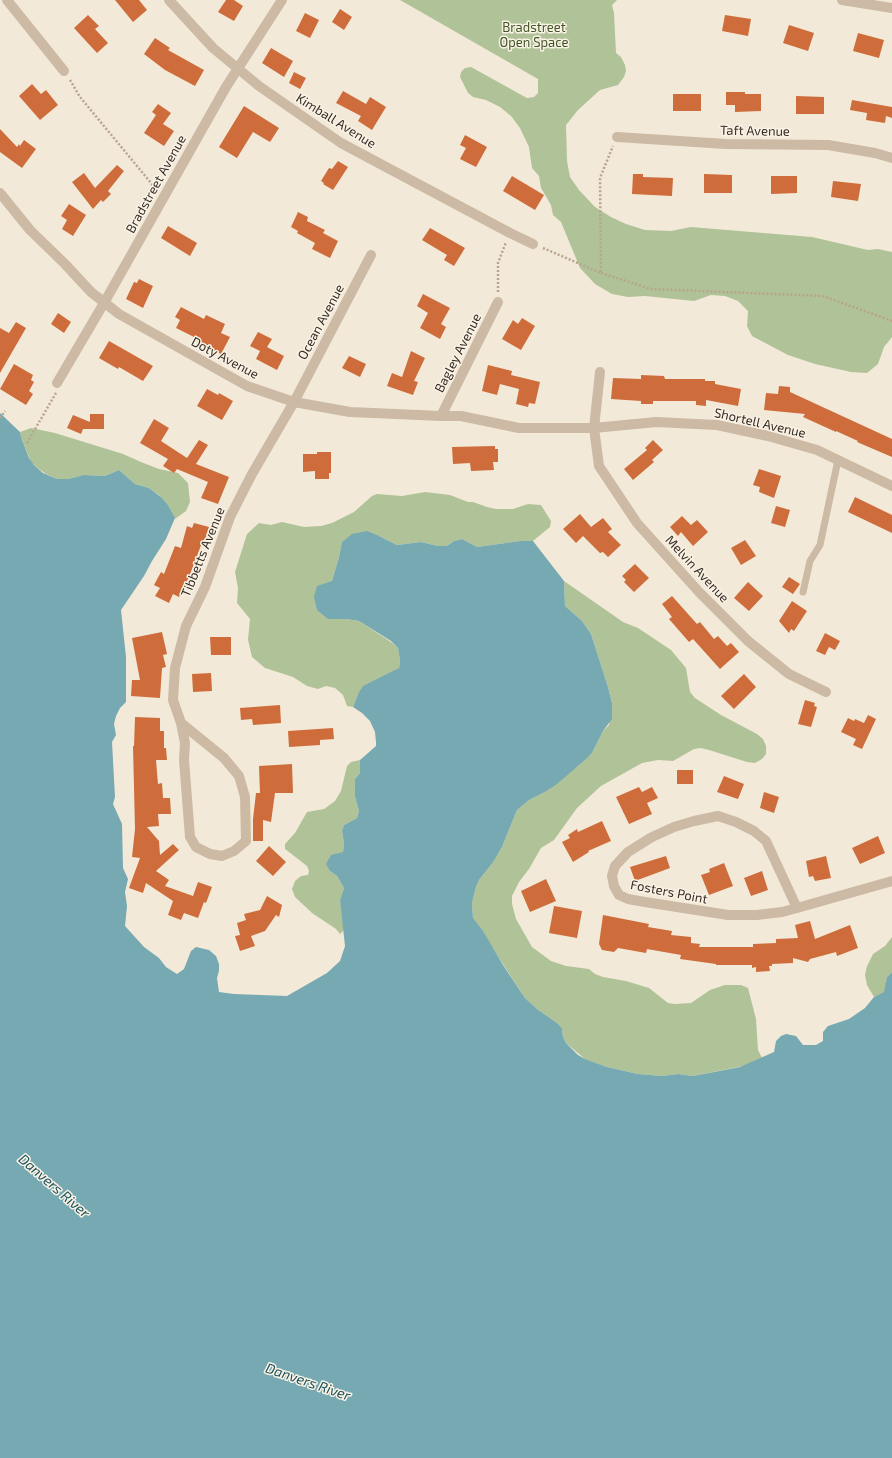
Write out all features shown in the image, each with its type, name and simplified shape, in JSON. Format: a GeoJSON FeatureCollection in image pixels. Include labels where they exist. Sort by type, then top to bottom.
{"type":"FeatureCollection","features":[{"type":"Feature","properties":{"kind":"street"},"geometry":{"type":"LineString","coordinates":[[7,0],[64,71]]}},
{"type":"Feature","properties":{"kind":"street","name":"Kimball Avenue"},"geometry":{"type":"LineString","coordinates":[[169,0],[213,48],[238,69],[259,86],[342,143],[533,244]]}},
{"type":"Feature","properties":{"kind":"street","name":"Bradstreet Avenue"},"geometry":{"type":"LineString","coordinates":[[57,383],[238,69],[282,0]]}},
{"type":"Feature","properties":{"kind":"street"},"geometry":{"type":"LineString","coordinates":[[842,0],[891,5]]}},
{"type":"Feature","properties":{"kind":"street","name":"Taft Avenue"},"geometry":{"type":"LineString","coordinates":[[618,137],[726,144],[828,145],[875,153],[892,158]]}},
{"type":"Feature","properties":{"kind":"street","name":"Doty Avenue"},"geometry":{"type":"LineString","coordinates":[[0,193],[30,230],[91,292],[119,314],[247,386],[294,402],[350,412],[461,416],[519,428]]}},
{"type":"Feature","properties":{"kind":"street","name":"Ocean Avenue"},"geometry":{"type":"LineString","coordinates":[[294,402],[371,255]]}},
{"type":"Feature","properties":{"kind":"street","name":"Bagley Avenue"},"geometry":{"type":"LineString","coordinates":[[441,416],[498,302]]}},
{"type":"Feature","properties":{"kind":"street","name":"Melvin Avenue"},"geometry":{"type":"LineString","coordinates":[[600,372],[594,428],[599,466],[637,522],[699,592],[748,641],[789,674],[826,692]]}},
{"type":"Feature","properties":{"kind":"street","name":"Tibbetts Avenue"},"geometry":{"type":"LineString","coordinates":[[181,723],[224,758],[239,776],[245,797],[246,840],[234,851],[222,856],[210,854],[196,847],[190,837],[184,743],[181,723],[173,700],[175,668],[186,626],[205,587],[230,517],[252,474],[294,402]]}},
{"type":"Feature","properties":{"kind":"street","name":"Shortell Avenue"},"geometry":{"type":"LineString","coordinates":[[519,428],[594,428],[656,422],[717,425],[768,436],[817,450],[892,486]]}},
{"type":"Feature","properties":{"kind":"street","name":"Fosters Point"},"geometry":{"type":"LineString","coordinates":[[797,908],[766,840],[754,831],[736,822],[718,816],[694,821],[652,837],[628,852],[615,866],[612,876],[614,886],[619,895],[628,899],[667,907],[728,916],[782,912],[797,908],[892,881]]}},
{"type":"Feature","properties":{"kind":"lane"},"geometry":{"type":"LineString","coordinates":[[803,592],[810,562],[820,545],[838,460]]}},
{"type":"Feature","properties":{"kind":"path"},"geometry":{"type":"LineString","coordinates":[[64,71],[80,97],[164,198]]}},
{"type":"Feature","properties":{"kind":"path"},"geometry":{"type":"LineString","coordinates":[[602,273],[600,178],[618,137]]}},
{"type":"Feature","properties":{"kind":"path"},"geometry":{"type":"LineString","coordinates":[[498,302],[498,263],[510,233]]}},
{"type":"Feature","properties":{"kind":"path"},"geometry":{"type":"LineString","coordinates":[[533,244],[602,273],[651,289],[823,296],[892,321]]}},
{"type":"Feature","properties":{"kind":"path"},"geometry":{"type":"LineString","coordinates":[[27,443],[56,396],[57,383]]}},
{"type":"Feature","properties":{"kind":"path"},"geometry":{"type":"LineString","coordinates":[[0,418],[5,411]]}},
{"type":"Feature","properties":{"kind":"green space","name":"Bradstreet Open Space"},"geometry":{"type":"Polygon","coordinates":[[[400,0],[617,0],[612,5],[614,13],[616,53],[621,57],[625,65],[626,71],[624,77],[618,85],[600,90],[578,110],[566,125],[567,161],[570,177],[579,190],[595,207],[611,217],[645,230],[671,231],[691,227],[812,237],[868,250],[878,249],[892,252],[892,337],[884,347],[878,364],[867,373],[851,372],[815,364],[788,355],[752,336],[747,326],[748,311],[738,301],[725,296],[711,295],[694,301],[645,296],[628,297],[612,294],[595,284],[580,268],[561,222],[553,215],[551,205],[541,188],[539,176],[532,168],[529,147],[520,128],[511,116],[500,107],[486,100],[473,97],[468,93],[460,77],[461,72],[465,68],[471,67],[527,98],[534,97],[538,93],[538,79],[400,0]]]}},
{"type":"Feature","properties":{"kind":"green space"},"geometry":{"type":"Polygon","coordinates":[[[31,428],[55,433],[123,454],[159,469],[178,473],[188,483],[190,502],[186,511],[175,519],[168,505],[159,495],[149,488],[135,484],[119,470],[105,476],[85,475],[68,479],[57,479],[46,474],[31,462],[21,437],[20,432],[31,428]]]}},
{"type":"Feature","properties":{"kind":"green space"},"geometry":{"type":"Polygon","coordinates":[[[425,492],[450,495],[468,502],[473,502],[496,509],[513,509],[528,504],[541,505],[551,521],[550,527],[533,541],[520,541],[477,547],[462,539],[454,541],[447,546],[438,546],[421,542],[397,545],[379,536],[342,542],[332,581],[328,619],[359,621],[398,648],[400,661],[399,668],[358,694],[353,707],[347,706],[343,695],[335,688],[326,686],[318,689],[307,686],[293,677],[265,668],[252,657],[248,640],[250,619],[237,603],[238,588],[235,572],[247,534],[259,523],[271,525],[282,522],[304,527],[321,526],[332,523],[354,512],[372,496],[377,494],[402,496],[425,492]]]}},
{"type":"Feature","properties":{"kind":"green space"},"geometry":{"type":"Polygon","coordinates":[[[564,581],[623,622],[638,628],[671,650],[686,668],[690,692],[695,698],[721,715],[757,734],[763,739],[766,746],[766,754],[762,759],[755,763],[701,748],[694,749],[673,761],[658,760],[642,763],[601,786],[577,808],[554,840],[541,848],[529,869],[519,882],[512,896],[512,904],[516,919],[532,947],[551,961],[566,966],[589,969],[595,974],[603,977],[626,981],[649,988],[668,1003],[691,1003],[710,990],[725,985],[741,985],[748,988],[756,1019],[758,1050],[762,1058],[748,1065],[693,1076],[678,1074],[662,1076],[638,1074],[607,1067],[585,1059],[566,1043],[563,1037],[562,1028],[525,998],[473,918],[472,903],[476,887],[479,880],[494,861],[502,847],[517,810],[529,800],[543,793],[592,753],[603,731],[609,725],[612,703],[608,687],[591,634],[582,621],[565,606],[564,581]]]}},
{"type":"Feature","properties":{"kind":"green space"},"geometry":{"type":"Polygon","coordinates":[[[360,760],[360,773],[355,779],[355,797],[359,811],[357,818],[344,825],[342,831],[344,843],[343,852],[330,871],[337,876],[344,888],[340,900],[344,930],[340,934],[336,929],[312,913],[295,897],[292,889],[295,881],[301,876],[308,875],[309,871],[307,866],[285,849],[285,844],[295,833],[307,812],[324,809],[335,801],[341,791],[347,766],[351,762],[360,760]]]}},
{"type":"Feature","properties":{"kind":"green space"},"geometry":{"type":"Polygon","coordinates":[[[892,937],[892,972],[887,977],[885,992],[874,997],[867,985],[865,975],[867,966],[873,954],[885,946],[892,937]]]}},
{"type":"Feature","properties":{"kind":"water","name":"Danvers River"},"geometry":{"type":"Polygon","coordinates":[[[0,413],[20,432],[29,458],[43,473],[57,479],[68,479],[84,475],[105,476],[119,470],[135,484],[149,488],[161,497],[168,505],[175,518],[166,539],[144,576],[121,610],[126,657],[126,702],[120,708],[114,724],[116,735],[112,742],[115,797],[113,804],[122,824],[123,868],[128,879],[125,892],[127,906],[125,926],[144,947],[159,958],[166,967],[177,974],[184,969],[191,951],[196,947],[209,950],[216,956],[219,964],[217,978],[219,992],[287,996],[327,973],[340,961],[345,946],[340,900],[344,888],[337,876],[330,871],[326,864],[331,855],[343,852],[344,843],[342,831],[344,825],[357,818],[359,811],[355,797],[355,779],[360,773],[360,760],[376,746],[375,732],[370,721],[353,707],[363,686],[399,668],[400,661],[398,648],[391,641],[359,621],[328,619],[317,610],[314,597],[317,586],[332,581],[342,542],[352,534],[367,531],[397,545],[421,542],[438,546],[447,546],[454,541],[462,539],[477,547],[520,541],[533,541],[564,581],[565,606],[582,621],[591,634],[612,703],[612,719],[603,731],[592,753],[587,758],[557,784],[529,800],[517,810],[502,847],[494,861],[479,880],[476,887],[472,903],[473,918],[483,931],[525,998],[562,1028],[563,1037],[566,1043],[578,1055],[607,1067],[638,1074],[662,1076],[678,1074],[693,1076],[740,1067],[774,1052],[776,1041],[781,1036],[786,1034],[796,1036],[803,1045],[816,1045],[823,1041],[823,1032],[828,1026],[849,1019],[865,1008],[874,997],[884,992],[887,977],[892,972],[892,1458],[0,1458],[0,413]]]}},
{"type":"Feature","properties":{"kind":"building"},"geometry":{"type":"Polygon","coordinates":[[[115,0],[139,0],[147,10],[133,22],[115,0]]]}},
{"type":"Feature","properties":{"kind":"building"},"geometry":{"type":"Polygon","coordinates":[[[226,0],[234,0],[243,6],[234,21],[218,12],[226,0]]]}},
{"type":"Feature","properties":{"kind":"building"},"geometry":{"type":"Polygon","coordinates":[[[340,9],[352,17],[344,30],[332,22],[340,9]]]}},
{"type":"Feature","properties":{"kind":"building"},"geometry":{"type":"Polygon","coordinates":[[[305,13],[319,20],[310,38],[296,31],[305,13]]]}},
{"type":"Feature","properties":{"kind":"building"},"geometry":{"type":"Polygon","coordinates":[[[88,15],[99,26],[95,29],[108,43],[97,53],[74,28],[88,15]]]}},
{"type":"Feature","properties":{"kind":"building"},"geometry":{"type":"Polygon","coordinates":[[[725,15],[751,19],[748,36],[722,31],[725,15]]]}},
{"type":"Feature","properties":{"kind":"building"},"geometry":{"type":"Polygon","coordinates":[[[789,25],[814,33],[808,51],[783,43],[789,25]]]}},
{"type":"Feature","properties":{"kind":"building"},"geometry":{"type":"Polygon","coordinates":[[[858,33],[884,40],[879,58],[853,51],[858,33]]]}},
{"type":"Feature","properties":{"kind":"building"},"geometry":{"type":"Polygon","coordinates":[[[155,38],[170,48],[168,50],[204,70],[195,86],[165,70],[144,54],[155,38]]]}},
{"type":"Feature","properties":{"kind":"building"},"geometry":{"type":"Polygon","coordinates":[[[271,48],[293,61],[284,77],[262,63],[271,48]]]}},
{"type":"Feature","properties":{"kind":"building"},"geometry":{"type":"Polygon","coordinates":[[[294,72],[306,78],[300,89],[289,83],[294,72]]]}},
{"type":"Feature","properties":{"kind":"building"},"geometry":{"type":"Polygon","coordinates":[[[32,84],[41,94],[46,90],[58,105],[40,120],[19,96],[32,84]]]}},
{"type":"Feature","properties":{"kind":"building"},"geometry":{"type":"Polygon","coordinates":[[[343,91],[366,104],[370,97],[386,107],[372,130],[358,121],[361,116],[336,103],[343,91]]]}},
{"type":"Feature","properties":{"kind":"building"},"geometry":{"type":"Polygon","coordinates":[[[726,92],[761,94],[761,111],[735,112],[735,105],[726,105],[726,92]]]}},
{"type":"Feature","properties":{"kind":"building"},"geometry":{"type":"Polygon","coordinates":[[[673,94],[701,94],[701,111],[673,111],[673,94]]]}},
{"type":"Feature","properties":{"kind":"building"},"geometry":{"type":"Polygon","coordinates":[[[796,96],[824,97],[824,114],[796,114],[796,96]]]}},
{"type":"Feature","properties":{"kind":"building"},"geometry":{"type":"Polygon","coordinates":[[[852,100],[892,107],[892,118],[886,116],[885,123],[866,120],[867,113],[850,110],[852,100]]]}},
{"type":"Feature","properties":{"kind":"building"},"geometry":{"type":"Polygon","coordinates":[[[158,104],[171,113],[163,124],[174,131],[164,146],[144,133],[156,115],[152,112],[158,104]]]}},
{"type":"Feature","properties":{"kind":"building"},"geometry":{"type":"Polygon","coordinates":[[[244,106],[279,128],[270,142],[253,132],[237,158],[219,147],[244,106]]]}},
{"type":"Feature","properties":{"kind":"building"},"geometry":{"type":"Polygon","coordinates":[[[0,129],[17,147],[19,144],[20,146],[24,140],[36,149],[22,168],[0,152],[0,129]]]}},
{"type":"Feature","properties":{"kind":"building"},"geometry":{"type":"Polygon","coordinates":[[[465,135],[487,147],[476,167],[460,159],[466,148],[460,145],[465,135]]]}},
{"type":"Feature","properties":{"kind":"building"},"geometry":{"type":"Polygon","coordinates":[[[338,161],[348,167],[333,190],[321,181],[329,168],[332,169],[338,161]]]}},
{"type":"Feature","properties":{"kind":"building"},"geometry":{"type":"Polygon","coordinates":[[[117,165],[124,171],[108,191],[111,194],[103,202],[101,200],[93,209],[72,182],[84,173],[95,188],[117,165]]]}},
{"type":"Feature","properties":{"kind":"building"},"geometry":{"type":"Polygon","coordinates":[[[633,174],[643,174],[643,177],[673,178],[672,196],[632,194],[633,174]]]}},
{"type":"Feature","properties":{"kind":"building"},"geometry":{"type":"Polygon","coordinates":[[[704,174],[732,175],[732,193],[704,193],[704,174]]]}},
{"type":"Feature","properties":{"kind":"building"},"geometry":{"type":"Polygon","coordinates":[[[512,176],[544,195],[535,210],[503,191],[512,176]]]}},
{"type":"Feature","properties":{"kind":"building"},"geometry":{"type":"Polygon","coordinates":[[[771,176],[797,176],[797,193],[771,194],[771,176]]]}},
{"type":"Feature","properties":{"kind":"building"},"geometry":{"type":"Polygon","coordinates":[[[833,181],[861,184],[858,201],[831,197],[833,181]]]}},
{"type":"Feature","properties":{"kind":"building"},"geometry":{"type":"Polygon","coordinates":[[[69,204],[86,215],[73,236],[62,229],[67,220],[61,216],[69,204]]]}},
{"type":"Feature","properties":{"kind":"building"},"geometry":{"type":"Polygon","coordinates":[[[298,212],[308,217],[307,221],[325,230],[323,233],[338,241],[330,258],[312,249],[315,243],[297,233],[298,231],[291,227],[298,212]]]}},
{"type":"Feature","properties":{"kind":"building"},"geometry":{"type":"Polygon","coordinates":[[[168,226],[197,243],[190,256],[161,238],[168,226]]]}},
{"type":"Feature","properties":{"kind":"building"},"geometry":{"type":"Polygon","coordinates":[[[430,228],[465,248],[454,266],[444,260],[447,255],[422,240],[430,228]]]}},
{"type":"Feature","properties":{"kind":"building"},"geometry":{"type":"Polygon","coordinates":[[[139,279],[153,286],[143,308],[126,299],[134,282],[137,283],[139,279]]]}},
{"type":"Feature","properties":{"kind":"building"},"geometry":{"type":"Polygon","coordinates":[[[423,294],[450,308],[441,324],[446,327],[440,339],[420,328],[428,313],[417,306],[423,294]]]}},
{"type":"Feature","properties":{"kind":"building"},"geometry":{"type":"Polygon","coordinates":[[[181,307],[204,319],[206,315],[225,324],[221,333],[230,337],[221,354],[197,342],[198,339],[176,328],[180,320],[175,317],[181,307]]]}},
{"type":"Feature","properties":{"kind":"building"},"geometry":{"type":"Polygon","coordinates":[[[58,313],[71,322],[64,333],[51,324],[58,313]]]}},
{"type":"Feature","properties":{"kind":"building"},"geometry":{"type":"Polygon","coordinates":[[[522,318],[535,326],[521,350],[502,339],[513,320],[518,324],[522,318]]]}},
{"type":"Feature","properties":{"kind":"building"},"geometry":{"type":"Polygon","coordinates":[[[16,322],[26,328],[0,373],[0,328],[9,333],[16,322]]]}},
{"type":"Feature","properties":{"kind":"building"},"geometry":{"type":"Polygon","coordinates":[[[258,332],[272,339],[267,347],[284,356],[277,370],[256,359],[260,351],[250,346],[258,332]]]}},
{"type":"Feature","properties":{"kind":"building"},"geometry":{"type":"Polygon","coordinates":[[[109,341],[153,366],[143,381],[119,367],[118,369],[99,358],[109,341]]]}},
{"type":"Feature","properties":{"kind":"building"},"geometry":{"type":"Polygon","coordinates":[[[411,351],[425,358],[414,381],[418,382],[413,395],[387,386],[392,373],[402,377],[411,351]]]}},
{"type":"Feature","properties":{"kind":"building"},"geometry":{"type":"Polygon","coordinates":[[[349,356],[366,364],[360,377],[342,368],[349,356]]]}},
{"type":"Feature","properties":{"kind":"building"},"geometry":{"type":"Polygon","coordinates":[[[14,364],[33,375],[31,380],[34,382],[29,391],[33,394],[26,405],[0,389],[14,364]]]}},
{"type":"Feature","properties":{"kind":"building"},"geometry":{"type":"Polygon","coordinates":[[[488,365],[512,371],[511,375],[540,382],[535,404],[529,403],[528,407],[516,404],[519,389],[500,384],[497,395],[482,391],[488,365]]]}},
{"type":"Feature","properties":{"kind":"building"},"geometry":{"type":"Polygon","coordinates":[[[641,375],[664,376],[665,379],[705,379],[705,381],[715,381],[715,384],[741,389],[738,406],[706,400],[706,406],[696,405],[696,401],[653,401],[653,404],[641,404],[641,401],[611,399],[613,378],[641,379],[641,375]]]}},
{"type":"Feature","properties":{"kind":"building"},"geometry":{"type":"Polygon","coordinates":[[[779,386],[790,387],[790,392],[892,439],[892,457],[803,417],[805,414],[764,410],[766,393],[778,394],[779,386]]]}},
{"type":"Feature","properties":{"kind":"building"},"geometry":{"type":"Polygon","coordinates":[[[207,389],[218,395],[219,393],[233,401],[222,420],[197,406],[207,389]]]}},
{"type":"Feature","properties":{"kind":"building"},"geometry":{"type":"Polygon","coordinates":[[[90,414],[104,414],[104,429],[83,429],[81,434],[67,428],[73,415],[90,422],[90,414]]]}},
{"type":"Feature","properties":{"kind":"building"},"geometry":{"type":"Polygon","coordinates":[[[154,419],[169,428],[161,441],[187,458],[199,440],[208,445],[196,464],[229,477],[218,504],[201,498],[208,482],[177,469],[174,473],[163,466],[168,459],[140,443],[154,419]]]}},
{"type":"Feature","properties":{"kind":"building"},"geometry":{"type":"Polygon","coordinates":[[[653,440],[663,450],[652,460],[654,462],[633,480],[624,469],[647,450],[645,448],[653,440]]]}},
{"type":"Feature","properties":{"kind":"building"},"geometry":{"type":"Polygon","coordinates":[[[495,446],[495,449],[498,449],[498,462],[493,462],[494,470],[471,471],[470,463],[453,464],[452,447],[495,446]]]}},
{"type":"Feature","properties":{"kind":"building"},"geometry":{"type":"Polygon","coordinates":[[[317,452],[331,452],[331,473],[329,473],[329,479],[315,479],[315,471],[303,472],[303,454],[317,454],[317,452]]]}},
{"type":"Feature","properties":{"kind":"building"},"geometry":{"type":"Polygon","coordinates":[[[759,469],[781,476],[774,498],[759,492],[760,487],[753,485],[759,469]]]}},
{"type":"Feature","properties":{"kind":"building"},"geometry":{"type":"Polygon","coordinates":[[[855,497],[892,515],[892,533],[848,512],[855,497]]]}},
{"type":"Feature","properties":{"kind":"building"},"geometry":{"type":"Polygon","coordinates":[[[776,506],[790,510],[785,527],[771,523],[776,506]]]}},
{"type":"Feature","properties":{"kind":"building"},"geometry":{"type":"Polygon","coordinates":[[[580,514],[591,527],[603,518],[612,529],[608,532],[621,545],[608,557],[603,552],[600,553],[583,536],[576,543],[563,529],[580,514]]]}},
{"type":"Feature","properties":{"kind":"building"},"geometry":{"type":"Polygon","coordinates":[[[682,516],[691,525],[697,520],[708,532],[693,546],[681,532],[678,536],[670,527],[682,516]]]}},
{"type":"Feature","properties":{"kind":"building"},"geometry":{"type":"Polygon","coordinates":[[[194,523],[209,527],[205,540],[203,540],[189,577],[179,597],[173,594],[169,603],[155,596],[160,588],[154,585],[161,572],[164,574],[175,546],[181,548],[187,526],[192,528],[194,523]]]}},
{"type":"Feature","properties":{"kind":"building"},"geometry":{"type":"Polygon","coordinates":[[[745,540],[756,556],[741,565],[731,548],[745,540]]]}},
{"type":"Feature","properties":{"kind":"building"},"geometry":{"type":"Polygon","coordinates":[[[635,564],[649,578],[634,592],[624,582],[626,580],[622,576],[635,564]]]}},
{"type":"Feature","properties":{"kind":"building"},"geometry":{"type":"Polygon","coordinates":[[[789,577],[800,584],[793,594],[782,587],[789,577]]]}},
{"type":"Feature","properties":{"kind":"building"},"geometry":{"type":"Polygon","coordinates":[[[748,582],[763,596],[749,611],[734,598],[748,582]]]}},
{"type":"Feature","properties":{"kind":"building"},"geometry":{"type":"Polygon","coordinates":[[[672,596],[697,624],[700,622],[714,639],[718,636],[727,646],[731,643],[739,652],[720,669],[693,639],[689,642],[669,619],[672,617],[662,604],[672,596]]]}},
{"type":"Feature","properties":{"kind":"building"},"geometry":{"type":"Polygon","coordinates":[[[792,601],[807,611],[794,631],[791,629],[789,633],[779,621],[792,601]]]}},
{"type":"Feature","properties":{"kind":"building"},"geometry":{"type":"Polygon","coordinates":[[[162,632],[167,654],[163,655],[166,667],[162,668],[160,698],[131,696],[132,680],[140,680],[132,638],[162,632]]]}},
{"type":"Feature","properties":{"kind":"building"},"geometry":{"type":"Polygon","coordinates":[[[825,633],[840,641],[835,650],[829,647],[825,655],[816,651],[825,633]]]}},
{"type":"Feature","properties":{"kind":"building"},"geometry":{"type":"Polygon","coordinates":[[[210,637],[231,637],[231,655],[211,655],[210,637]]]}},
{"type":"Feature","properties":{"kind":"building"},"geometry":{"type":"Polygon","coordinates":[[[211,673],[212,691],[193,692],[192,674],[211,673]]]}},
{"type":"Feature","properties":{"kind":"building"},"geometry":{"type":"Polygon","coordinates":[[[744,674],[756,687],[734,709],[721,696],[744,674]]]}},
{"type":"Feature","properties":{"kind":"building"},"geometry":{"type":"Polygon","coordinates":[[[805,700],[815,703],[814,706],[817,707],[811,727],[798,724],[805,700]]]}},
{"type":"Feature","properties":{"kind":"building"},"geometry":{"type":"Polygon","coordinates":[[[280,705],[281,723],[253,725],[252,719],[241,720],[240,708],[280,705]]]}},
{"type":"Feature","properties":{"kind":"building"},"geometry":{"type":"Polygon","coordinates":[[[868,715],[876,719],[862,749],[853,745],[856,739],[841,732],[848,718],[864,723],[868,715]]]}},
{"type":"Feature","properties":{"kind":"building"},"geometry":{"type":"Polygon","coordinates":[[[135,717],[160,718],[160,731],[164,731],[164,748],[166,748],[167,760],[156,760],[158,784],[162,783],[163,798],[170,798],[171,814],[158,814],[159,826],[147,827],[159,841],[160,855],[173,844],[179,850],[156,871],[169,880],[165,886],[193,896],[198,882],[212,887],[198,918],[184,913],[181,920],[168,915],[173,901],[146,883],[143,893],[129,888],[140,858],[132,857],[135,829],[133,746],[135,717]]]}},
{"type":"Feature","properties":{"kind":"building"},"geometry":{"type":"Polygon","coordinates":[[[333,728],[334,739],[320,740],[320,745],[289,747],[288,731],[333,728]]]}},
{"type":"Feature","properties":{"kind":"building"},"geometry":{"type":"Polygon","coordinates":[[[292,764],[293,793],[275,793],[271,822],[263,820],[263,841],[253,841],[253,819],[256,793],[260,793],[259,766],[292,764]]]}},
{"type":"Feature","properties":{"kind":"building"},"geometry":{"type":"Polygon","coordinates":[[[677,770],[693,770],[693,784],[677,784],[677,770]]]}},
{"type":"Feature","properties":{"kind":"building"},"geometry":{"type":"Polygon","coordinates":[[[724,776],[744,784],[738,799],[717,792],[724,776]]]}},
{"type":"Feature","properties":{"kind":"building"},"geometry":{"type":"Polygon","coordinates":[[[639,787],[642,792],[652,787],[658,798],[647,803],[652,814],[629,824],[616,797],[639,787]]]}},
{"type":"Feature","properties":{"kind":"building"},"geometry":{"type":"Polygon","coordinates":[[[764,792],[779,797],[774,813],[760,808],[764,792]]]}},
{"type":"Feature","properties":{"kind":"building"},"geometry":{"type":"Polygon","coordinates":[[[602,821],[611,841],[588,851],[589,852],[573,862],[562,842],[570,838],[568,835],[577,829],[578,832],[602,821]]]}},
{"type":"Feature","properties":{"kind":"building"},"geometry":{"type":"Polygon","coordinates":[[[878,836],[885,853],[860,864],[852,848],[878,836]]]}},
{"type":"Feature","properties":{"kind":"building"},"geometry":{"type":"Polygon","coordinates":[[[269,846],[286,862],[273,876],[256,861],[269,846]]]}},
{"type":"Feature","properties":{"kind":"building"},"geometry":{"type":"Polygon","coordinates":[[[666,856],[670,868],[635,881],[630,867],[666,856]]]}},
{"type":"Feature","properties":{"kind":"building"},"geometry":{"type":"Polygon","coordinates":[[[826,856],[831,878],[815,881],[813,876],[809,877],[806,861],[826,856]]]}},
{"type":"Feature","properties":{"kind":"building"},"geometry":{"type":"Polygon","coordinates":[[[724,863],[733,886],[709,895],[701,875],[710,872],[709,869],[724,863]]]}},
{"type":"Feature","properties":{"kind":"building"},"geometry":{"type":"Polygon","coordinates":[[[762,871],[768,890],[751,896],[744,878],[762,871]]]}},
{"type":"Feature","properties":{"kind":"building"},"geometry":{"type":"Polygon","coordinates":[[[546,879],[556,901],[530,912],[521,891],[546,879]]]}},
{"type":"Feature","properties":{"kind":"building"},"geometry":{"type":"Polygon","coordinates":[[[267,896],[282,905],[279,917],[276,915],[265,931],[251,936],[255,946],[240,951],[235,936],[240,935],[237,923],[246,920],[244,914],[260,910],[267,896]]]}},
{"type":"Feature","properties":{"kind":"building"},"geometry":{"type":"Polygon","coordinates":[[[554,906],[582,911],[577,938],[549,933],[554,906]]]}},
{"type":"Feature","properties":{"kind":"building"},"geometry":{"type":"Polygon","coordinates":[[[603,915],[649,924],[648,927],[672,931],[671,935],[691,937],[691,943],[700,944],[699,947],[753,947],[753,944],[776,943],[776,939],[798,938],[795,925],[810,921],[815,939],[850,925],[858,948],[837,956],[836,952],[810,959],[808,962],[793,958],[793,963],[772,964],[772,966],[769,966],[770,971],[756,972],[756,967],[752,968],[752,965],[716,965],[680,959],[681,955],[647,949],[646,953],[618,948],[614,952],[602,950],[599,944],[603,915]]]}}]}
